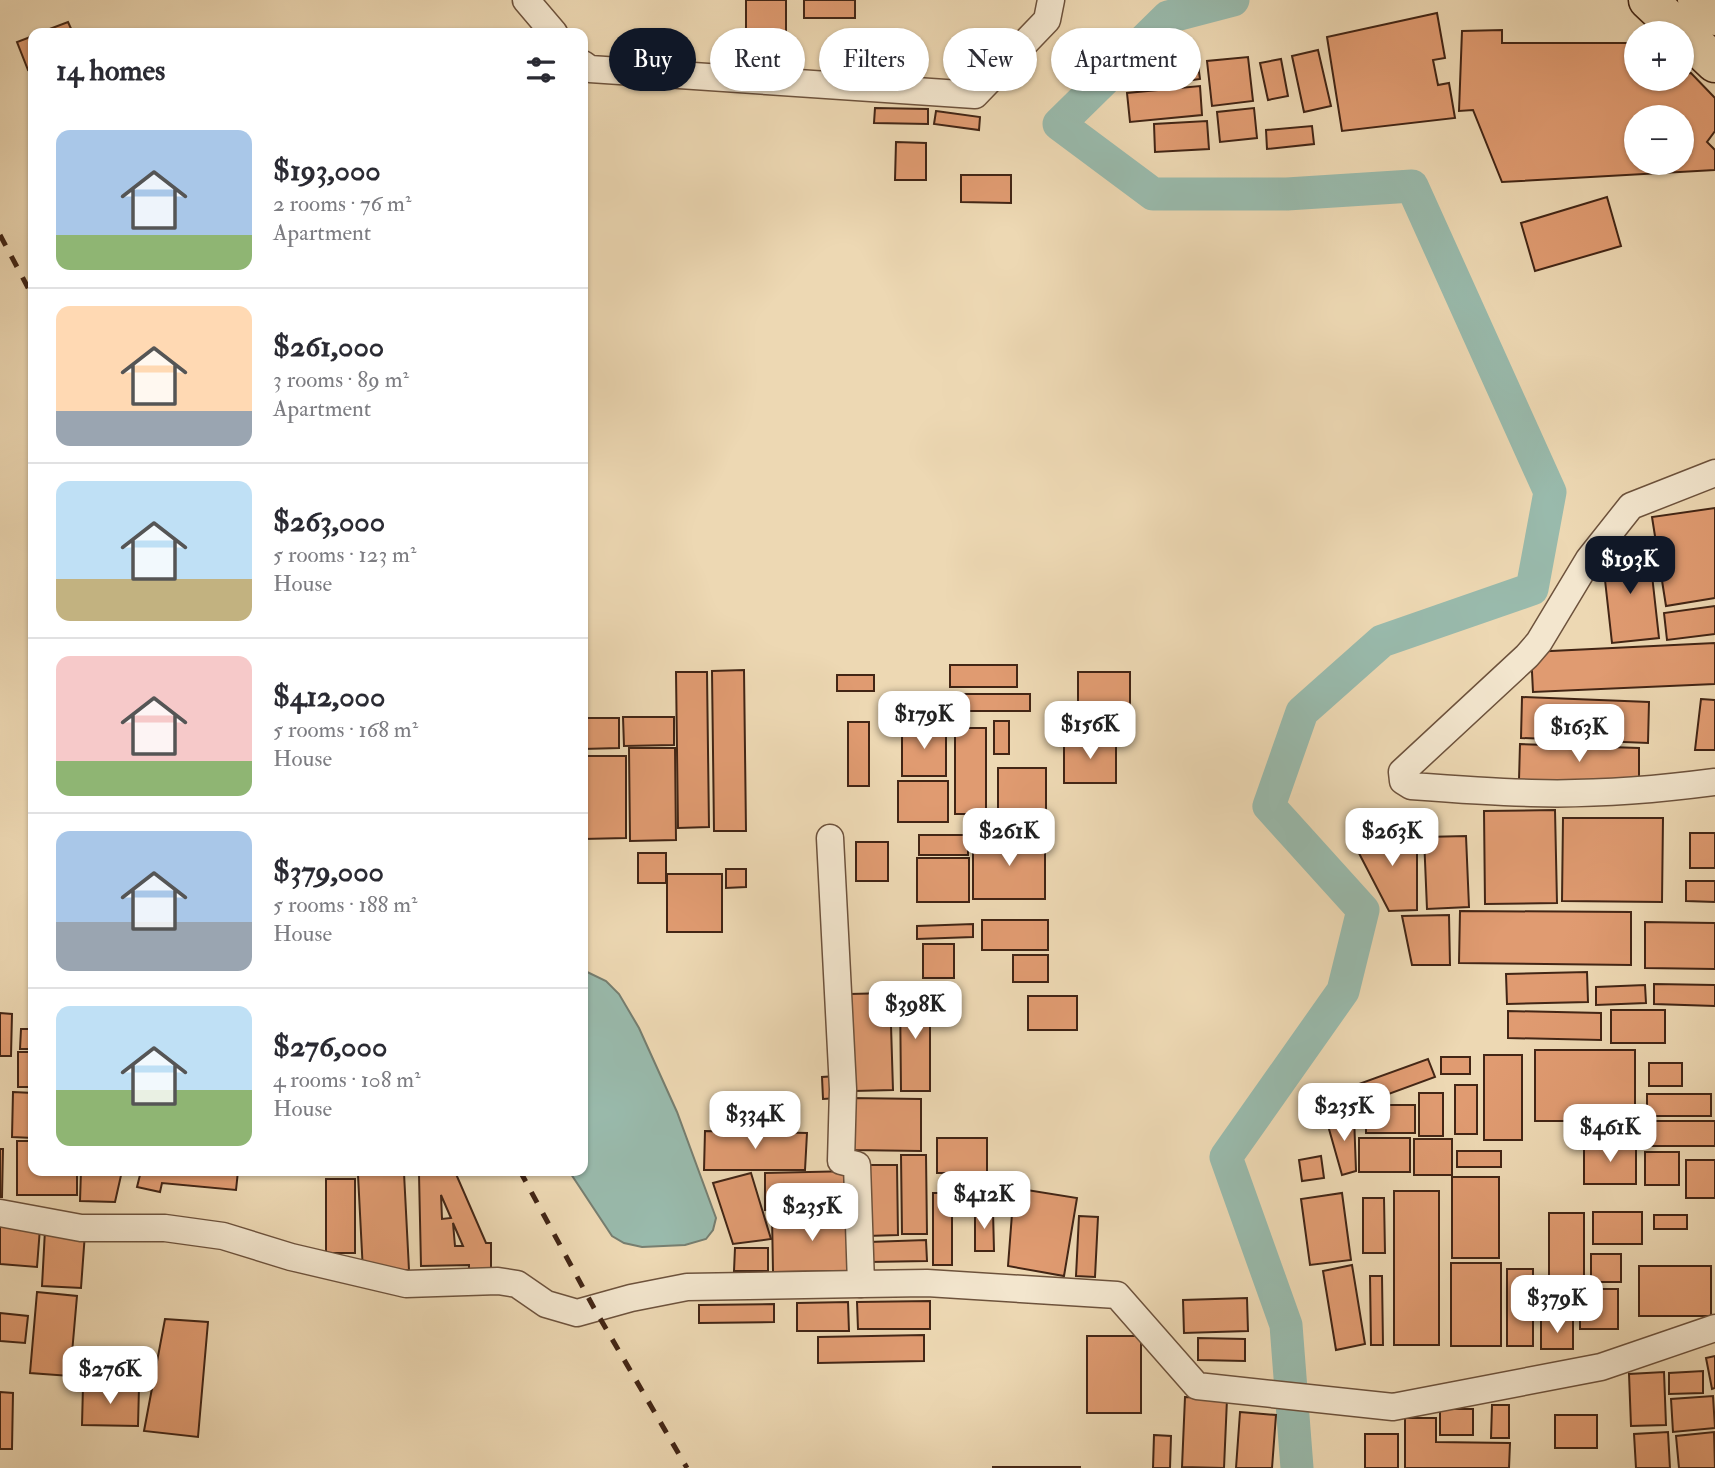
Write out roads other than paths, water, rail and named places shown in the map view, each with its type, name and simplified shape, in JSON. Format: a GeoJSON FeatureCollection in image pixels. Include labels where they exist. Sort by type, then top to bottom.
{"type":"FeatureCollection","features":[{"type":"Feature","properties":{"kind":"highway"},"geometry":{"type":"LineString","coordinates":[[1648,0],[1715,62]]}},
{"type":"Feature","properties":{"kind":"highway"},"geometry":{"type":"LineString","coordinates":[[1698,0],[1715,16]]}},
{"type":"Feature","properties":{"kind":"street"},"geometry":{"type":"LineString","coordinates":[[526,0],[550,28]]}},
{"type":"Feature","properties":{"kind":"street"},"geometry":{"type":"LineString","coordinates":[[588,68],[975,95],[1047,20],[1051,0]]}},
{"type":"Feature","properties":{"kind":"street"},"geometry":{"type":"LineString","coordinates":[[1715,473],[1631,506],[1589,559],[1539,642],[1527,656],[1402,772],[1404,781],[1411,786],[1531,793],[1657,790],[1715,782]]}},
{"type":"Feature","properties":{"kind":"street"},"geometry":{"type":"LineString","coordinates":[[830,838],[844,1089],[841,1161],[857,1165],[861,1284]]}},
{"type":"Feature","properties":{"kind":"street"},"geometry":{"type":"LineString","coordinates":[[0,1213],[81,1228],[165,1228],[223,1236],[291,1257],[406,1284],[498,1281],[517,1284],[546,1304],[577,1313],[631,1298],[687,1287],[927,1283],[1117,1295],[1197,1386],[1393,1407],[1601,1367],[1715,1328]]}},
{"type":"Feature","properties":{"kind":"waterway"},"geometry":{"type":"LineString","coordinates":[[1233,0],[1168,17],[1059,124],[1153,194],[1287,194],[1412,186],[1550,492],[1532,589],[1382,641],[1302,712],[1269,806],[1363,910],[1343,991],[1226,1157],[1286,1325],[1297,1468]]}},
{"type":"Feature","properties":{"kind":"railway"},"geometry":{"type":"LineString","coordinates":[[0,235],[28,288]]}},
{"type":"Feature","properties":{"kind":"railway"},"geometry":{"type":"LineString","coordinates":[[523,1176],[594,1308],[687,1468]]}}]}
